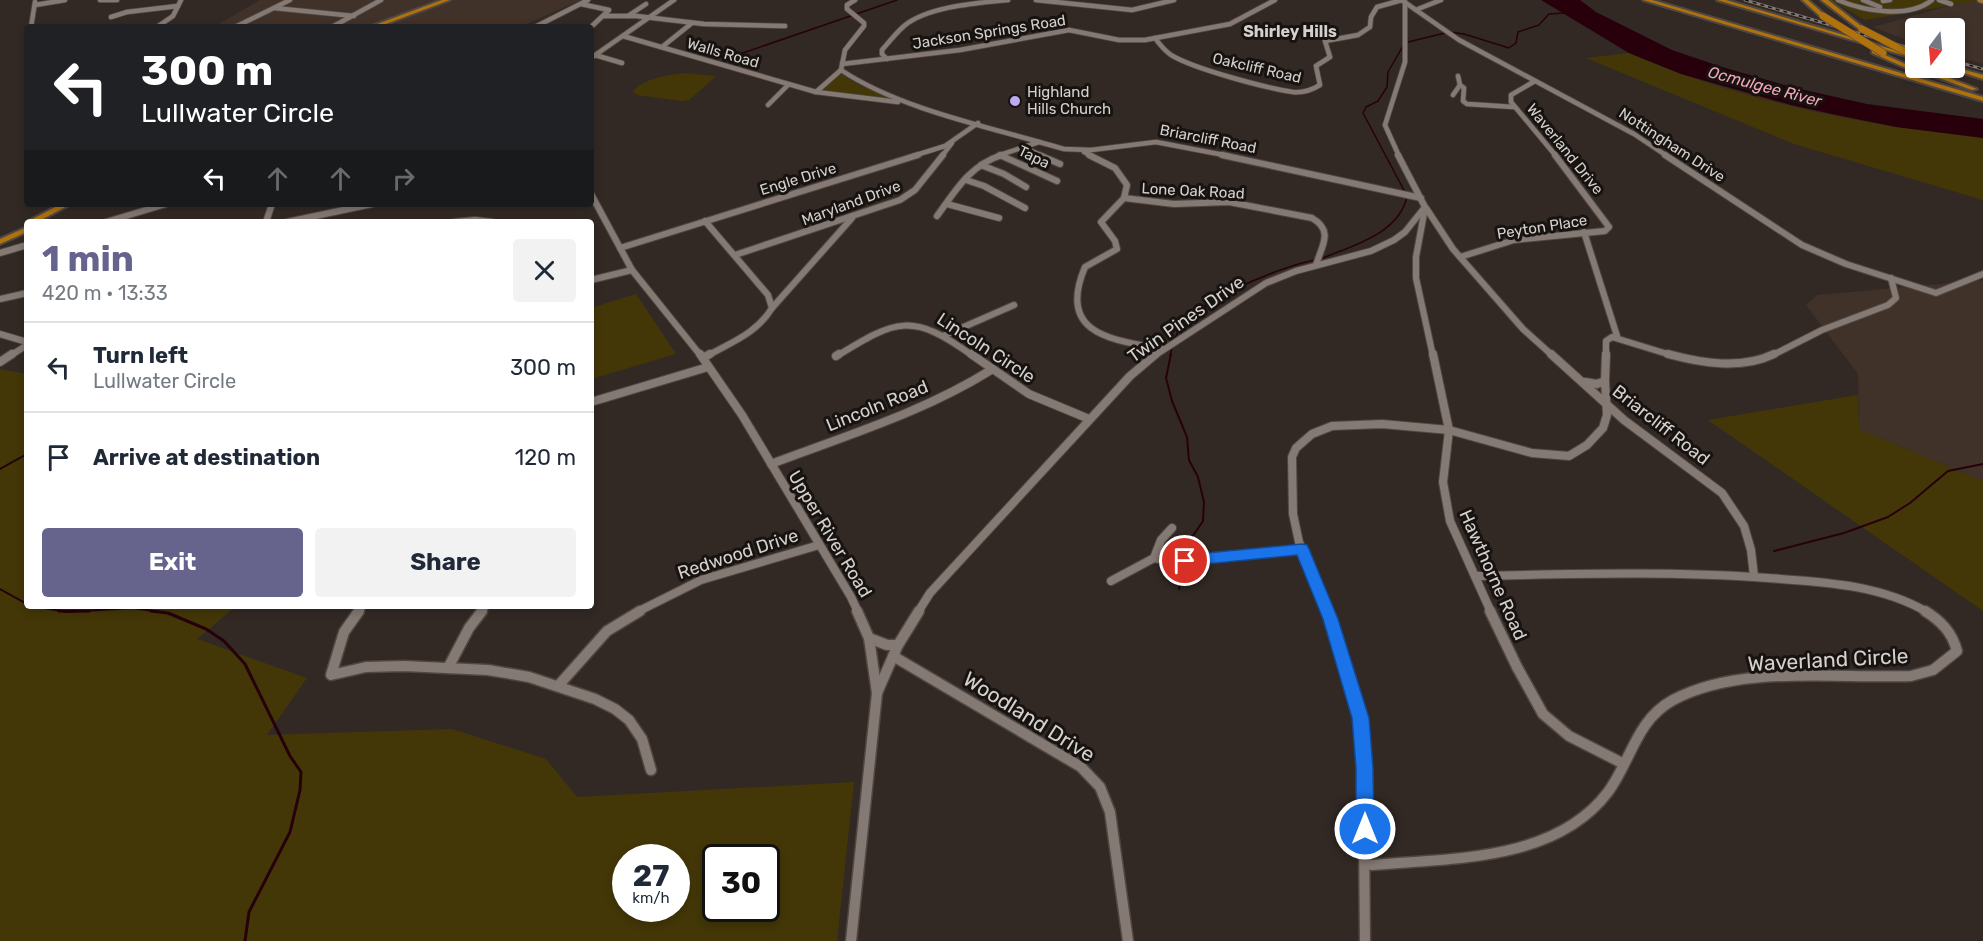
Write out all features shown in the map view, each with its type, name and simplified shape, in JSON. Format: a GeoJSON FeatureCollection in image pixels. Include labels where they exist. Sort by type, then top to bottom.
{"type":"FeatureCollection","features":[{"type":"Feature","properties":{"kind":"highway"},"geometry":{"type":"LineString","coordinates":[[381,24],[447,0]]}},
{"type":"Feature","properties":{"kind":"highway"},"geometry":{"type":"LineString","coordinates":[[1646,0],[1983,96]]}},
{"type":"Feature","properties":{"kind":"highway"},"geometry":{"type":"LineString","coordinates":[[1665,0],[1875,66]]}},
{"type":"Feature","properties":{"kind":"highway"},"geometry":{"type":"LineString","coordinates":[[1720,0],[1905,54]]}},
{"type":"Feature","properties":{"kind":"highway"},"geometry":{"type":"LineString","coordinates":[[1798,0],[1815,16],[1874,52],[1923,74],[1983,96]]}},
{"type":"Feature","properties":{"kind":"highway"},"geometry":{"type":"LineString","coordinates":[[1805,0],[1823,16],[1883,52],[1905,62]]}},
{"type":"Feature","properties":{"kind":"highway"},"geometry":{"type":"LineString","coordinates":[[1824,0],[1862,29],[1905,51]]}},
{"type":"Feature","properties":{"kind":"highway"},"geometry":{"type":"LineString","coordinates":[[388,24],[426,8]]}},
{"type":"Feature","properties":{"kind":"highway"},"geometry":{"type":"LineString","coordinates":[[1965,72],[1983,77]]}},
{"type":"Feature","properties":{"kind":"highway"},"geometry":{"type":"LineString","coordinates":[[1942,78],[1983,96]]}},
{"type":"Feature","properties":{"kind":"highway"},"geometry":{"type":"LineString","coordinates":[[1964,78],[1983,85]]}},
{"type":"Feature","properties":{"kind":"highway"},"geometry":{"type":"LineString","coordinates":[[37,219],[61,207]]}},
{"type":"Feature","properties":{"kind":"highway"},"geometry":{"type":"LineString","coordinates":[[48,219],[72,207]]}},
{"type":"Feature","properties":{"kind":"highway"},"geometry":{"type":"LineString","coordinates":[[0,236],[24,225]]}},
{"type":"Feature","properties":{"kind":"highway"},"geometry":{"type":"LineString","coordinates":[[0,242],[24,230]]}},
{"type":"Feature","properties":{"kind":"street"},"geometry":{"type":"LineString","coordinates":[[31,24],[35,2],[65,0]]}},
{"type":"Feature","properties":{"kind":"street"},"geometry":{"type":"LineString","coordinates":[[100,0],[117,0]]}},
{"type":"Feature","properties":{"kind":"street"},"geometry":{"type":"LineString","coordinates":[[161,24],[173,16],[181,0]]}},
{"type":"Feature","properties":{"kind":"street"},"geometry":{"type":"LineString","coordinates":[[241,24],[290,0]]}},
{"type":"Feature","properties":{"kind":"street"},"geometry":{"type":"LineString","coordinates":[[338,24],[381,0]]}},
{"type":"Feature","properties":{"kind":"street"},"geometry":{"type":"LineString","coordinates":[[541,24],[588,0]]}},
{"type":"Feature","properties":{"kind":"street"},"geometry":{"type":"LineString","coordinates":[[594,55],[674,0]]}},
{"type":"Feature","properties":{"kind":"street"},"geometry":{"type":"LineString","coordinates":[[816,92],[842,67],[845,50],[864,26],[864,22],[847,7],[855,0]]}},
{"type":"Feature","properties":{"kind":"street"},"geometry":{"type":"LineString","coordinates":[[887,59],[882,54],[882,50],[909,23],[961,4],[1008,0]]}},
{"type":"Feature","properties":{"kind":"street"},"geometry":{"type":"LineString","coordinates":[[1036,0],[1132,10],[1174,0]]}},
{"type":"Feature","properties":{"kind":"street","name":"Jackson Springs Road"},"geometry":{"type":"LineString","coordinates":[[842,67],[960,50],[1069,30],[1125,41],[1155,38],[1230,24],[1275,0]]}},
{"type":"Feature","properties":{"kind":"street"},"geometry":{"type":"LineString","coordinates":[[1418,9],[1441,0]]}},
{"type":"Feature","properties":{"kind":"street"},"geometry":{"type":"LineString","coordinates":[[1838,0],[1850,6],[1887,10],[1925,6],[1932,0]]}},
{"type":"Feature","properties":{"kind":"street"},"geometry":{"type":"LineString","coordinates":[[1863,0],[1887,10]]}},
{"type":"Feature","properties":{"kind":"street"},"geometry":{"type":"LineString","coordinates":[[1883,1],[1890,0]]}},
{"type":"Feature","properties":{"kind":"street"},"geometry":{"type":"LineString","coordinates":[[1939,0],[1950,4]]}},
{"type":"Feature","properties":{"kind":"street"},"geometry":{"type":"LineString","coordinates":[[1403,1],[1405,62],[1385,125],[1425,207]]}},
{"type":"Feature","properties":{"kind":"street","name":"Oakcliff Road"},"geometry":{"type":"LineString","coordinates":[[1155,38],[1166,51],[1189,63],[1281,90],[1307,92],[1320,85],[1316,66],[1330,57],[1325,41],[1364,32],[1370,27],[1371,17],[1377,7],[1403,1]]}},
{"type":"Feature","properties":{"kind":"street","name":"Nottingham Drive"},"geometry":{"type":"LineString","coordinates":[[1403,1],[1418,9],[1453,36],[1634,134],[1795,242],[1831,258],[1936,293],[1983,274]]}},
{"type":"Feature","properties":{"kind":"street"},"geometry":{"type":"LineString","coordinates":[[580,4],[609,9],[594,24]]}},
{"type":"Feature","properties":{"kind":"street"},"geometry":{"type":"LineString","coordinates":[[628,16],[646,4]]}},
{"type":"Feature","properties":{"kind":"street"},"geometry":{"type":"LineString","coordinates":[[111,17],[127,12],[178,6]]}},
{"type":"Feature","properties":{"kind":"street"},"geometry":{"type":"LineString","coordinates":[[274,8],[354,16]]}},
{"type":"Feature","properties":{"kind":"street"},"geometry":{"type":"LineString","coordinates":[[604,16],[628,16],[693,23],[785,26]]}},
{"type":"Feature","properties":{"kind":"street"},"geometry":{"type":"LineString","coordinates":[[662,48],[693,23]]}},
{"type":"Feature","properties":{"kind":"street","name":"Walls Road"},"geometry":{"type":"LineString","coordinates":[[622,36],[816,92],[908,103]]}},
{"type":"Feature","properties":{"kind":"street"},"geometry":{"type":"LineString","coordinates":[[594,56],[622,63]]}},
{"type":"Feature","properties":{"kind":"street","name":"Briarcliff Road"},"geometry":{"type":"LineString","coordinates":[[842,67],[859,82],[908,103],[1039,142],[1084,152],[1144,141],[1169,143],[1420,198]]}},
{"type":"Feature","properties":{"kind":"street"},"geometry":{"type":"LineString","coordinates":[[1458,76],[1460,85],[1464,88],[1463,101],[1467,104],[1514,107]]}},
{"type":"Feature","properties":{"kind":"street","name":"Waverland Drive"},"geometry":{"type":"LineString","coordinates":[[1534,81],[1509,98],[1598,211]]}},
{"type":"Feature","properties":{"kind":"street"},"geometry":{"type":"LineString","coordinates":[[768,105],[788,85]]}},
{"type":"Feature","properties":{"kind":"street"},"geometry":{"type":"LineString","coordinates":[[1453,94],[1460,85]]}},
{"type":"Feature","properties":{"kind":"street","name":"Engle Drive"},"geometry":{"type":"LineString","coordinates":[[620,248],[953,142],[978,123]]}},
{"type":"Feature","properties":{"kind":"street","name":"Maryland Drive"},"geometry":{"type":"LineString","coordinates":[[735,255],[892,203],[909,195],[953,142]]}},
{"type":"Feature","properties":{"kind":"street"},"geometry":{"type":"LineString","coordinates":[[937,216],[975,168],[1000,155],[1039,142]]}},
{"type":"Feature","properties":{"kind":"street"},"geometry":{"type":"LineString","coordinates":[[1025,148],[1060,164]]}},
{"type":"Feature","properties":{"kind":"street"},"geometry":{"type":"LineString","coordinates":[[1084,152],[1108,163],[1120,173],[1127,185],[1124,198],[1101,222],[1102,228],[1116,243],[1117,249],[1085,267],[1077,293],[1080,311],[1086,322],[1098,334],[1115,340],[1162,349]]}},
{"type":"Feature","properties":{"kind":"street","name":"Tapa"},"geometry":{"type":"LineString","coordinates":[[1000,155],[1057,181]]}},
{"type":"Feature","properties":{"kind":"street"},"geometry":{"type":"LineString","coordinates":[[981,165],[1004,174],[1026,187]]}},
{"type":"Feature","properties":{"kind":"street"},"geometry":{"type":"LineString","coordinates":[[966,180],[984,186],[1025,208]]}},
{"type":"Feature","properties":{"kind":"street","name":"Lone Oak Road"},"geometry":{"type":"LineString","coordinates":[[1124,198],[1174,204],[1229,202],[1312,218],[1322,224],[1326,234],[1316,265]]}},
{"type":"Feature","properties":{"kind":"street","name":"Upper River Road"},"geometry":{"type":"LineString","coordinates":[[594,200],[632,270],[703,358],[731,399],[860,614],[869,638],[877,693],[851,941]]}},
{"type":"Feature","properties":{"kind":"street"},"geometry":{"type":"LineString","coordinates":[[947,204],[999,218]]}},
{"type":"Feature","properties":{"kind":"street"},"geometry":{"type":"LineString","coordinates":[[116,219],[156,207]]}},
{"type":"Feature","properties":{"kind":"street"},"geometry":{"type":"LineString","coordinates":[[301,219],[358,207]]}},
{"type":"Feature","properties":{"kind":"street","name":"Briarcliff Road"},"geometry":{"type":"LineString","coordinates":[[1425,207],[1460,257],[1523,328],[1607,406],[1710,482],[1730,502],[1744,526],[1751,550],[1754,576]]}},
{"type":"Feature","properties":{"kind":"street","name":"Twin Pines Drive"},"geometry":{"type":"LineString","coordinates":[[877,693],[892,656],[930,593],[1130,376],[1162,349],[1266,283],[1316,265],[1381,247],[1405,232],[1425,207]]}},
{"type":"Feature","properties":{"kind":"street","name":"Hawthorne Road"},"geometry":{"type":"LineString","coordinates":[[1425,207],[1416,256],[1416,278],[1449,430],[1443,471],[1447,506],[1458,542],[1517,667],[1543,714],[1569,736],[1622,763]]}},
{"type":"Feature","properties":{"kind":"street","name":"Peyton Place"},"geometry":{"type":"LineString","coordinates":[[1460,257],[1514,240],[1605,231],[1608,227],[1598,211]]}},
{"type":"Feature","properties":{"kind":"street"},"geometry":{"type":"LineString","coordinates":[[703,358],[756,328],[766,319],[772,308],[853,216]]}},
{"type":"Feature","properties":{"kind":"street"},"geometry":{"type":"LineString","coordinates":[[705,221],[768,295],[772,308]]}},
{"type":"Feature","properties":{"kind":"street"},"geometry":{"type":"LineString","coordinates":[[1584,232],[1617,336]]}},
{"type":"Feature","properties":{"kind":"street"},"geometry":{"type":"LineString","coordinates":[[0,253],[24,246]]}},
{"type":"Feature","properties":{"kind":"street"},"geometry":{"type":"LineString","coordinates":[[594,279],[632,270]]}},
{"type":"Feature","properties":{"kind":"street"},"geometry":{"type":"LineString","coordinates":[[1365,941],[1364,768],[1360,718],[1330,619],[1302,549],[1293,514],[1291,473],[1292,457],[1296,448],[1320,430],[1344,425],[1382,424],[1449,430],[1532,453],[1569,456],[1600,433],[1607,418],[1605,341],[1617,336],[1656,351],[1698,362],[1736,364],[1757,361],[1822,330],[1888,305],[1896,298],[1891,278]]}},
{"type":"Feature","properties":{"kind":"street"},"geometry":{"type":"LineString","coordinates":[[0,299],[24,294]]}},
{"type":"Feature","properties":{"kind":"street"},"geometry":{"type":"LineString","coordinates":[[943,336],[1014,305]]}},
{"type":"Feature","properties":{"kind":"street","name":"Lincoln Circle"},"geometry":{"type":"LineString","coordinates":[[836,356],[894,325],[924,326],[1034,396],[1089,419]]}},
{"type":"Feature","properties":{"kind":"street"},"geometry":{"type":"LineString","coordinates":[[0,334],[24,343]]}},
{"type":"Feature","properties":{"kind":"street"},"geometry":{"type":"LineString","coordinates":[[0,362],[24,346]]}},
{"type":"Feature","properties":{"kind":"street"},"geometry":{"type":"LineString","coordinates":[[594,401],[708,367]]}},
{"type":"Feature","properties":{"kind":"street","name":"Lincoln Road"},"geometry":{"type":"LineString","coordinates":[[771,464],[922,406],[974,382],[991,370]]}},
{"type":"Feature","properties":{"kind":"street"},"geometry":{"type":"LineString","coordinates":[[1581,380],[1593,384],[1605,381]]}},
{"type":"Feature","properties":{"kind":"street"},"geometry":{"type":"LineString","coordinates":[[1154,558],[1161,540],[1172,528]]}},
{"type":"Feature","properties":{"kind":"street","name":"Redwood Drive"},"geometry":{"type":"LineString","coordinates":[[558,686],[607,631],[635,614],[701,580],[819,546]]}},
{"type":"Feature","properties":{"kind":"street"},"geometry":{"type":"LineString","coordinates":[[1111,581],[1154,558],[1170,561],[1200,560],[1302,549]]}},
{"type":"Feature","properties":{"kind":"street","name":"Waverland Circle"},"geometry":{"type":"LineString","coordinates":[[1365,863],[1372,865],[1480,854],[1521,847],[1553,837],[1575,823],[1608,792],[1636,737],[1660,707],[1708,686],[1773,678],[1911,676],[1933,670],[1957,651],[1952,634],[1942,623],[1900,598],[1856,587],[1754,576],[1644,572],[1475,576]]}},
{"type":"Feature","properties":{"kind":"street"},"geometry":{"type":"LineString","coordinates":[[360,609],[344,632],[331,675],[380,666],[448,668],[505,672],[558,686],[595,699],[615,709],[629,720],[642,739],[651,770]]}},
{"type":"Feature","properties":{"kind":"street"},"geometry":{"type":"LineString","coordinates":[[448,668],[469,628],[483,609]]}},
{"type":"Feature","properties":{"kind":"street"},"geometry":{"type":"LineString","coordinates":[[869,638],[887,645],[898,645]]}},
{"type":"Feature","properties":{"kind":"street","name":"Woodland Drive"},"geometry":{"type":"LineString","coordinates":[[892,656],[1064,756],[1093,779],[1104,795],[1110,812],[1128,941]]}},
{"type":"Feature","properties":{"kind":"shaded area"},"geometry":{"type":"Polygon","coordinates":[[[260,0],[581,0],[527,24],[219,24],[260,0]]]}},
{"type":"Feature","properties":{"kind":"shaded area"},"geometry":{"type":"Polygon","coordinates":[[[1830,0],[1974,0],[1977,1],[1865,20],[1830,0]]]}},
{"type":"Feature","properties":{"kind":"shaded area"},"geometry":{"type":"Polygon","coordinates":[[[1970,0],[1983,0],[1983,64],[1965,59],[1965,18],[1905,18],[1970,0]]]}},
{"type":"Feature","properties":{"kind":"shaded area"},"geometry":{"type":"Polygon","coordinates":[[[1905,18],[1905,39],[1873,27],[1905,18]]]}},
{"type":"Feature","properties":{"kind":"shaded area"},"geometry":{"type":"Polygon","coordinates":[[[1629,53],[1726,89],[1795,107],[1897,127],[1983,138],[1983,200],[1794,144],[1586,58],[1629,53]]]}},
{"type":"Feature","properties":{"kind":"shaded area"},"geometry":{"type":"Polygon","coordinates":[[[686,73],[716,76],[689,100],[637,95],[633,91],[651,80],[686,73]]]}},
{"type":"Feature","properties":{"kind":"shaded area"},"geometry":{"type":"Polygon","coordinates":[[[841,74],[861,86],[894,99],[822,90],[841,74]]]}},
{"type":"Feature","properties":{"kind":"shaded area"},"geometry":{"type":"Polygon","coordinates":[[[1983,280],[1983,481],[1859,429],[1858,374],[1806,305],[1817,295],[1983,280]]]}},
{"type":"Feature","properties":{"kind":"shaded area"},"geometry":{"type":"Polygon","coordinates":[[[636,294],[676,354],[594,378],[594,307],[636,294]]]}},
{"type":"Feature","properties":{"kind":"shaded area"},"geometry":{"type":"Polygon","coordinates":[[[0,369],[24,373],[24,609],[232,609],[197,639],[307,678],[267,735],[452,729],[546,759],[577,797],[854,782],[837,941],[0,941],[0,369]]]}},
{"type":"Feature","properties":{"kind":"shaded area"},"geometry":{"type":"Polygon","coordinates":[[[1858,395],[1859,429],[1983,481],[1983,611],[1708,420],[1858,395]]]}},
{"type":"Feature","properties":{"kind":"water","name":"Ocmulgee River"},"geometry":{"type":"Polygon","coordinates":[[[1541,0],[1580,0],[1596,12],[1672,50],[1791,87],[1867,104],[1983,119],[1983,138],[1896,127],[1832,114],[1681,74],[1629,53],[1541,0]]]}},
{"type":"Feature","properties":{"kind":"waterway"},"geometry":{"type":"LineString","coordinates":[[734,56],[897,0]]}},
{"type":"Feature","properties":{"kind":"waterway"},"geometry":{"type":"LineString","coordinates":[[1449,32],[1464,34],[1509,48],[1516,43],[1518,32],[1539,25],[1549,14],[1564,13]]}},
{"type":"Feature","properties":{"kind":"waterway"},"geometry":{"type":"LineString","coordinates":[[1408,42],[1445,33]]}},
{"type":"Feature","properties":{"kind":"waterway"},"geometry":{"type":"LineString","coordinates":[[1403,46],[1388,72],[1387,87],[1378,101],[1366,107],[1363,113],[1406,194]]}},
{"type":"Feature","properties":{"kind":"waterway"},"geometry":{"type":"LineString","coordinates":[[1323,258],[1374,236],[1386,228],[1403,209],[1407,196]]}},
{"type":"Feature","properties":{"kind":"waterway"},"geometry":{"type":"LineString","coordinates":[[1175,338],[1184,325],[1198,312],[1236,288],[1279,270],[1314,260]]}},
{"type":"Feature","properties":{"kind":"waterway"},"geometry":{"type":"LineString","coordinates":[[1170,356],[1172,347]]}},
{"type":"Feature","properties":{"kind":"waterway"},"geometry":{"type":"LineString","coordinates":[[1171,354],[1166,378],[1172,401],[1187,437],[1189,460],[1198,477],[1204,502],[1203,521],[1188,543],[1186,557]]}},
{"type":"Feature","properties":{"kind":"waterway"},"geometry":{"type":"LineString","coordinates":[[0,469],[24,456]]}},
{"type":"Feature","properties":{"kind":"waterway"},"geometry":{"type":"LineString","coordinates":[[1774,551],[1844,533],[1888,517],[1910,503],[1948,471],[1983,464]]}},
{"type":"Feature","properties":{"kind":"waterway"},"geometry":{"type":"LineString","coordinates":[[1179,589],[1185,565]]}},
{"type":"Feature","properties":{"kind":"waterway"},"geometry":{"type":"LineString","coordinates":[[0,589],[24,602]]}},
{"type":"Feature","properties":{"kind":"waterway"},"geometry":{"type":"LineString","coordinates":[[50,609],[61,611]]}},
{"type":"Feature","properties":{"kind":"waterway"},"geometry":{"type":"LineString","coordinates":[[83,611],[116,609]]}},
{"type":"Feature","properties":{"kind":"waterway"},"geometry":{"type":"LineString","coordinates":[[140,609],[162,612]]}},
{"type":"Feature","properties":{"kind":"waterway"},"geometry":{"type":"LineString","coordinates":[[61,611],[83,611]]}},
{"type":"Feature","properties":{"kind":"waterway"},"geometry":{"type":"LineString","coordinates":[[61,611],[83,611]]}},
{"type":"Feature","properties":{"kind":"waterway"},"geometry":{"type":"LineString","coordinates":[[83,611],[89,611]]}},
{"type":"Feature","properties":{"kind":"waterway"},"geometry":{"type":"LineString","coordinates":[[151,611],[168,613],[206,629],[224,641],[245,664],[290,756],[301,772],[300,790],[290,832],[249,912],[245,941]]}},
{"type":"Feature","properties":{"kind":"railway"},"geometry":{"type":"LineString","coordinates":[[1745,0],[1905,47]]}},
{"type":"Feature","properties":{"kind":"railway"},"geometry":{"type":"LineString","coordinates":[[1965,64],[1983,69]]}},
{"type":"Feature","properties":{"kind":"place","name":"Highland Hills Church"},"geometry":{"type":"Point","coordinates":[1015,101]}},
{"type":"Feature","properties":{"kind":"district","name":"Shirley Hills"},"geometry":{"type":"Point","coordinates":[1290,31]}},
{"type":"Feature","properties":{"kind":"route"},"geometry":{"type":"LineString","coordinates":[[1185,561],[1302,549],[1339,645],[1360,718],[1363,732],[1365,829]]}}]}
